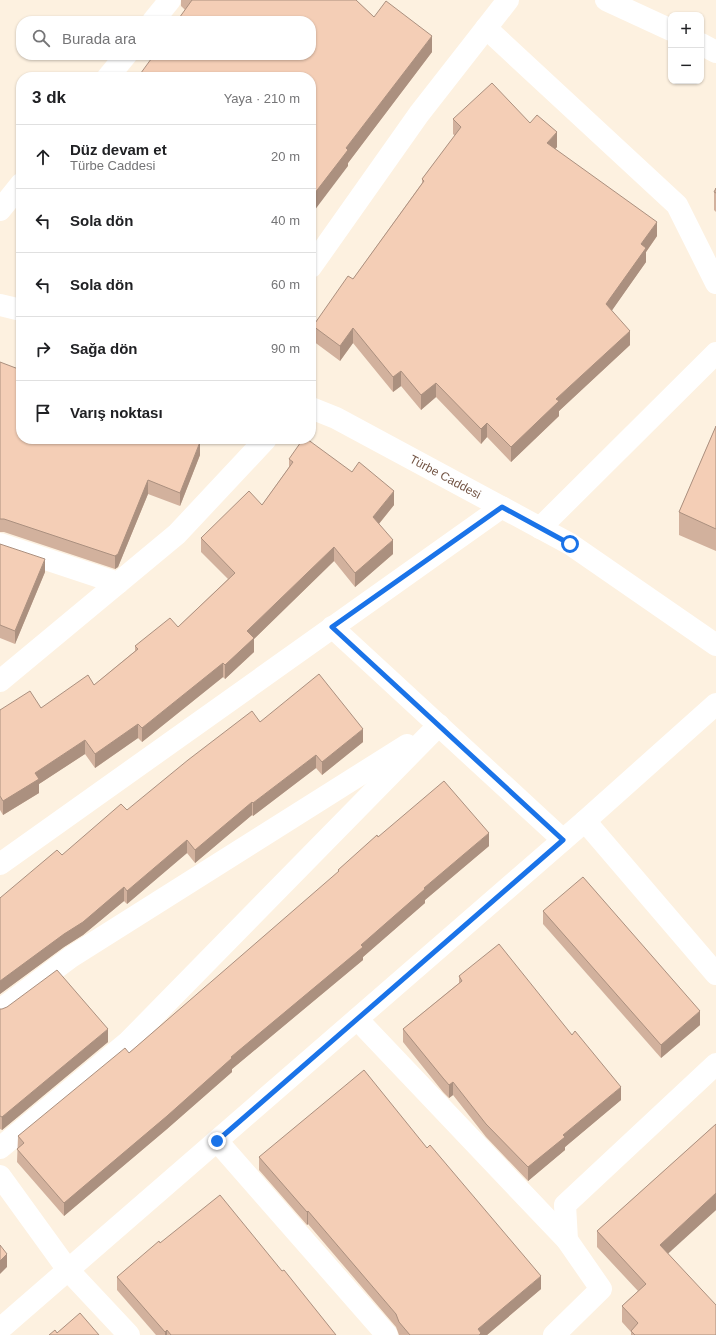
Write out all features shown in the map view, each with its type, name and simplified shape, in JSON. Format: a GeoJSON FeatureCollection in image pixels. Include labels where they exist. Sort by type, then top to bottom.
{"type":"FeatureCollection","features":[{"type":"Feature","properties":{"kind":"street"},"geometry":{"type":"LineString","coordinates":[[157,16],[170,0]]}},
{"type":"Feature","properties":{"kind":"street"},"geometry":{"type":"LineString","coordinates":[[316,260],[419,114],[508,0]]}},
{"type":"Feature","properties":{"kind":"street"},"geometry":{"type":"LineString","coordinates":[[606,0],[668,29]]}},
{"type":"Feature","properties":{"kind":"street"},"geometry":{"type":"LineString","coordinates":[[486,28],[677,205],[716,283]]}},
{"type":"Feature","properties":{"kind":"street"},"geometry":{"type":"LineString","coordinates":[[704,46],[716,52]]}},
{"type":"Feature","properties":{"kind":"street"},"geometry":{"type":"LineString","coordinates":[[112,72],[122,60]]}},
{"type":"Feature","properties":{"kind":"street"},"geometry":{"type":"LineString","coordinates":[[0,210],[16,190]]}},
{"type":"Feature","properties":{"kind":"street"},"geometry":{"type":"LineString","coordinates":[[0,306],[16,309]]}},
{"type":"Feature","properties":{"kind":"street"},"geometry":{"type":"LineString","coordinates":[[540,528],[716,353]]}},
{"type":"Feature","properties":{"kind":"street","name":"Türbe Caddesi"},"geometry":{"type":"LineString","coordinates":[[316,410],[336,418],[570,544],[716,645]]}},
{"type":"Feature","properties":{"kind":"street"},"geometry":{"type":"LineString","coordinates":[[0,681],[177,534],[261,444]]}},
{"type":"Feature","properties":{"kind":"street"},"geometry":{"type":"LineString","coordinates":[[0,864],[502,507]]}},
{"type":"Feature","properties":{"kind":"street"},"geometry":{"type":"LineString","coordinates":[[0,544],[118,584]]}},
{"type":"Feature","properties":{"kind":"street"},"geometry":{"type":"LineString","coordinates":[[332,627],[563,840]]}},
{"type":"Feature","properties":{"kind":"street"},"geometry":{"type":"LineString","coordinates":[[0,1329],[586,821],[716,704]]}},
{"type":"Feature","properties":{"kind":"street"},"geometry":{"type":"LineString","coordinates":[[0,1010],[71,957],[438,725]]}},
{"type":"Feature","properties":{"kind":"street"},"geometry":{"type":"LineString","coordinates":[[0,1148],[128,1042],[438,725]]}},
{"type":"Feature","properties":{"kind":"street"},"geometry":{"type":"LineString","coordinates":[[586,821],[716,974]]}},
{"type":"Feature","properties":{"kind":"street"},"geometry":{"type":"LineString","coordinates":[[357,1019],[567,1240],[602,1289],[567,1332]]}},
{"type":"Feature","properties":{"kind":"street"},"geometry":{"type":"LineString","coordinates":[[567,1240],[565,1205],[716,1064]]}},
{"type":"Feature","properties":{"kind":"street"},"geometry":{"type":"LineString","coordinates":[[217,1141],[388,1335]]}},
{"type":"Feature","properties":{"kind":"street"},"geometry":{"type":"LineString","coordinates":[[0,1176],[68,1270],[129,1335]]}},
{"type":"Feature","properties":{"kind":"building"},"geometry":{"type":"Polygon","coordinates":[[[192,0],[356,0],[374,17],[386,1],[432,36],[346,148],[348,150],[316,192],[316,72],[142,72],[150,60],[316,60],[316,16],[181,16],[192,0]]]}},
{"type":"Feature","properties":{"kind":"building"},"geometry":{"type":"Polygon","coordinates":[[[492,83],[530,123],[537,115],[557,132],[547,143],[657,222],[641,244],[646,248],[606,304],[630,331],[556,399],[559,401],[511,447],[487,423],[481,429],[436,383],[421,395],[401,371],[393,377],[353,328],[340,346],[316,328],[316,322],[348,276],[353,279],[424,181],[422,179],[461,127],[453,119],[492,83]]]}},
{"type":"Feature","properties":{"kind":"building"},"geometry":{"type":"Polygon","coordinates":[[[0,362],[16,368],[16,444],[199,444],[180,493],[148,480],[118,554],[115,556],[4,519],[0,519],[0,362]]]}},
{"type":"Feature","properties":{"kind":"building"},"geometry":{"type":"Polygon","coordinates":[[[716,426],[716,529],[679,512],[716,426]]]}},
{"type":"Feature","properties":{"kind":"building"},"geometry":{"type":"Polygon","coordinates":[[[300,444],[314,444],[352,472],[359,462],[394,491],[373,517],[393,540],[355,573],[334,547],[247,631],[254,638],[225,665],[223,663],[142,728],[138,724],[95,754],[85,740],[35,773],[39,779],[3,801],[0,796],[0,710],[30,691],[41,708],[88,675],[94,685],[138,649],[135,646],[170,618],[178,627],[235,573],[201,538],[249,491],[262,505],[293,462],[289,459],[300,444]]]}},
{"type":"Feature","properties":{"kind":"building"},"geometry":{"type":"Polygon","coordinates":[[[0,544],[45,559],[15,631],[0,625],[0,544]]]}},
{"type":"Feature","properties":{"kind":"building"},"geometry":{"type":"Polygon","coordinates":[[[319,674],[363,729],[322,762],[316,755],[253,803],[252,802],[195,850],[187,840],[127,891],[124,887],[83,922],[64,934],[0,981],[0,898],[57,850],[62,855],[121,804],[127,810],[188,760],[252,711],[260,722],[319,674]]]}},
{"type":"Feature","properties":{"kind":"building"},"geometry":{"type":"Polygon","coordinates":[[[444,781],[489,833],[424,888],[425,889],[361,945],[363,947],[231,1057],[232,1058],[167,1116],[64,1203],[17,1149],[24,1143],[18,1136],[125,1048],[129,1053],[339,871],[338,870],[377,835],[378,837],[444,781]]]}},
{"type":"Feature","properties":{"kind":"building"},"geometry":{"type":"Polygon","coordinates":[[[583,877],[700,1011],[661,1045],[543,911],[583,877]]]}},
{"type":"Feature","properties":{"kind":"building"},"geometry":{"type":"Polygon","coordinates":[[[499,944],[572,1035],[575,1031],[621,1087],[563,1135],[565,1137],[528,1167],[486,1124],[453,1082],[449,1085],[403,1029],[462,981],[459,976],[499,944]]]}},
{"type":"Feature","properties":{"kind":"building"},"geometry":{"type":"Polygon","coordinates":[[[57,970],[108,1029],[2,1117],[0,1116],[0,1009],[7,1007],[57,970]]]}},
{"type":"Feature","properties":{"kind":"building"},"geometry":{"type":"Polygon","coordinates":[[[364,1070],[427,1148],[430,1145],[541,1276],[478,1329],[481,1333],[479,1335],[410,1335],[399,1322],[396,1314],[308,1211],[307,1212],[259,1157],[364,1070]]]}},
{"type":"Feature","properties":{"kind":"building"},"geometry":{"type":"Polygon","coordinates":[[[716,1124],[716,1193],[660,1245],[716,1305],[716,1335],[635,1335],[631,1331],[638,1323],[622,1306],[646,1284],[597,1231],[716,1124]]]}},
{"type":"Feature","properties":{"kind":"building"},"geometry":{"type":"Polygon","coordinates":[[[220,1195],[282,1271],[284,1270],[336,1335],[171,1335],[167,1330],[165,1332],[117,1277],[159,1241],[160,1243],[220,1195]]]}},
{"type":"Feature","properties":{"kind":"building"},"geometry":{"type":"Polygon","coordinates":[[[0,1245],[7,1254],[0,1261],[0,1245]]]}},
{"type":"Feature","properties":{"kind":"building"},"geometry":{"type":"Polygon","coordinates":[[[80,1313],[99,1335],[49,1335],[55,1330],[57,1333],[80,1313]]]}},
{"type":"Feature","properties":{"kind":"route"},"geometry":{"type":"LineString","coordinates":[[217,1141],[563,840],[332,627],[502,507],[570,544]]}}]}
